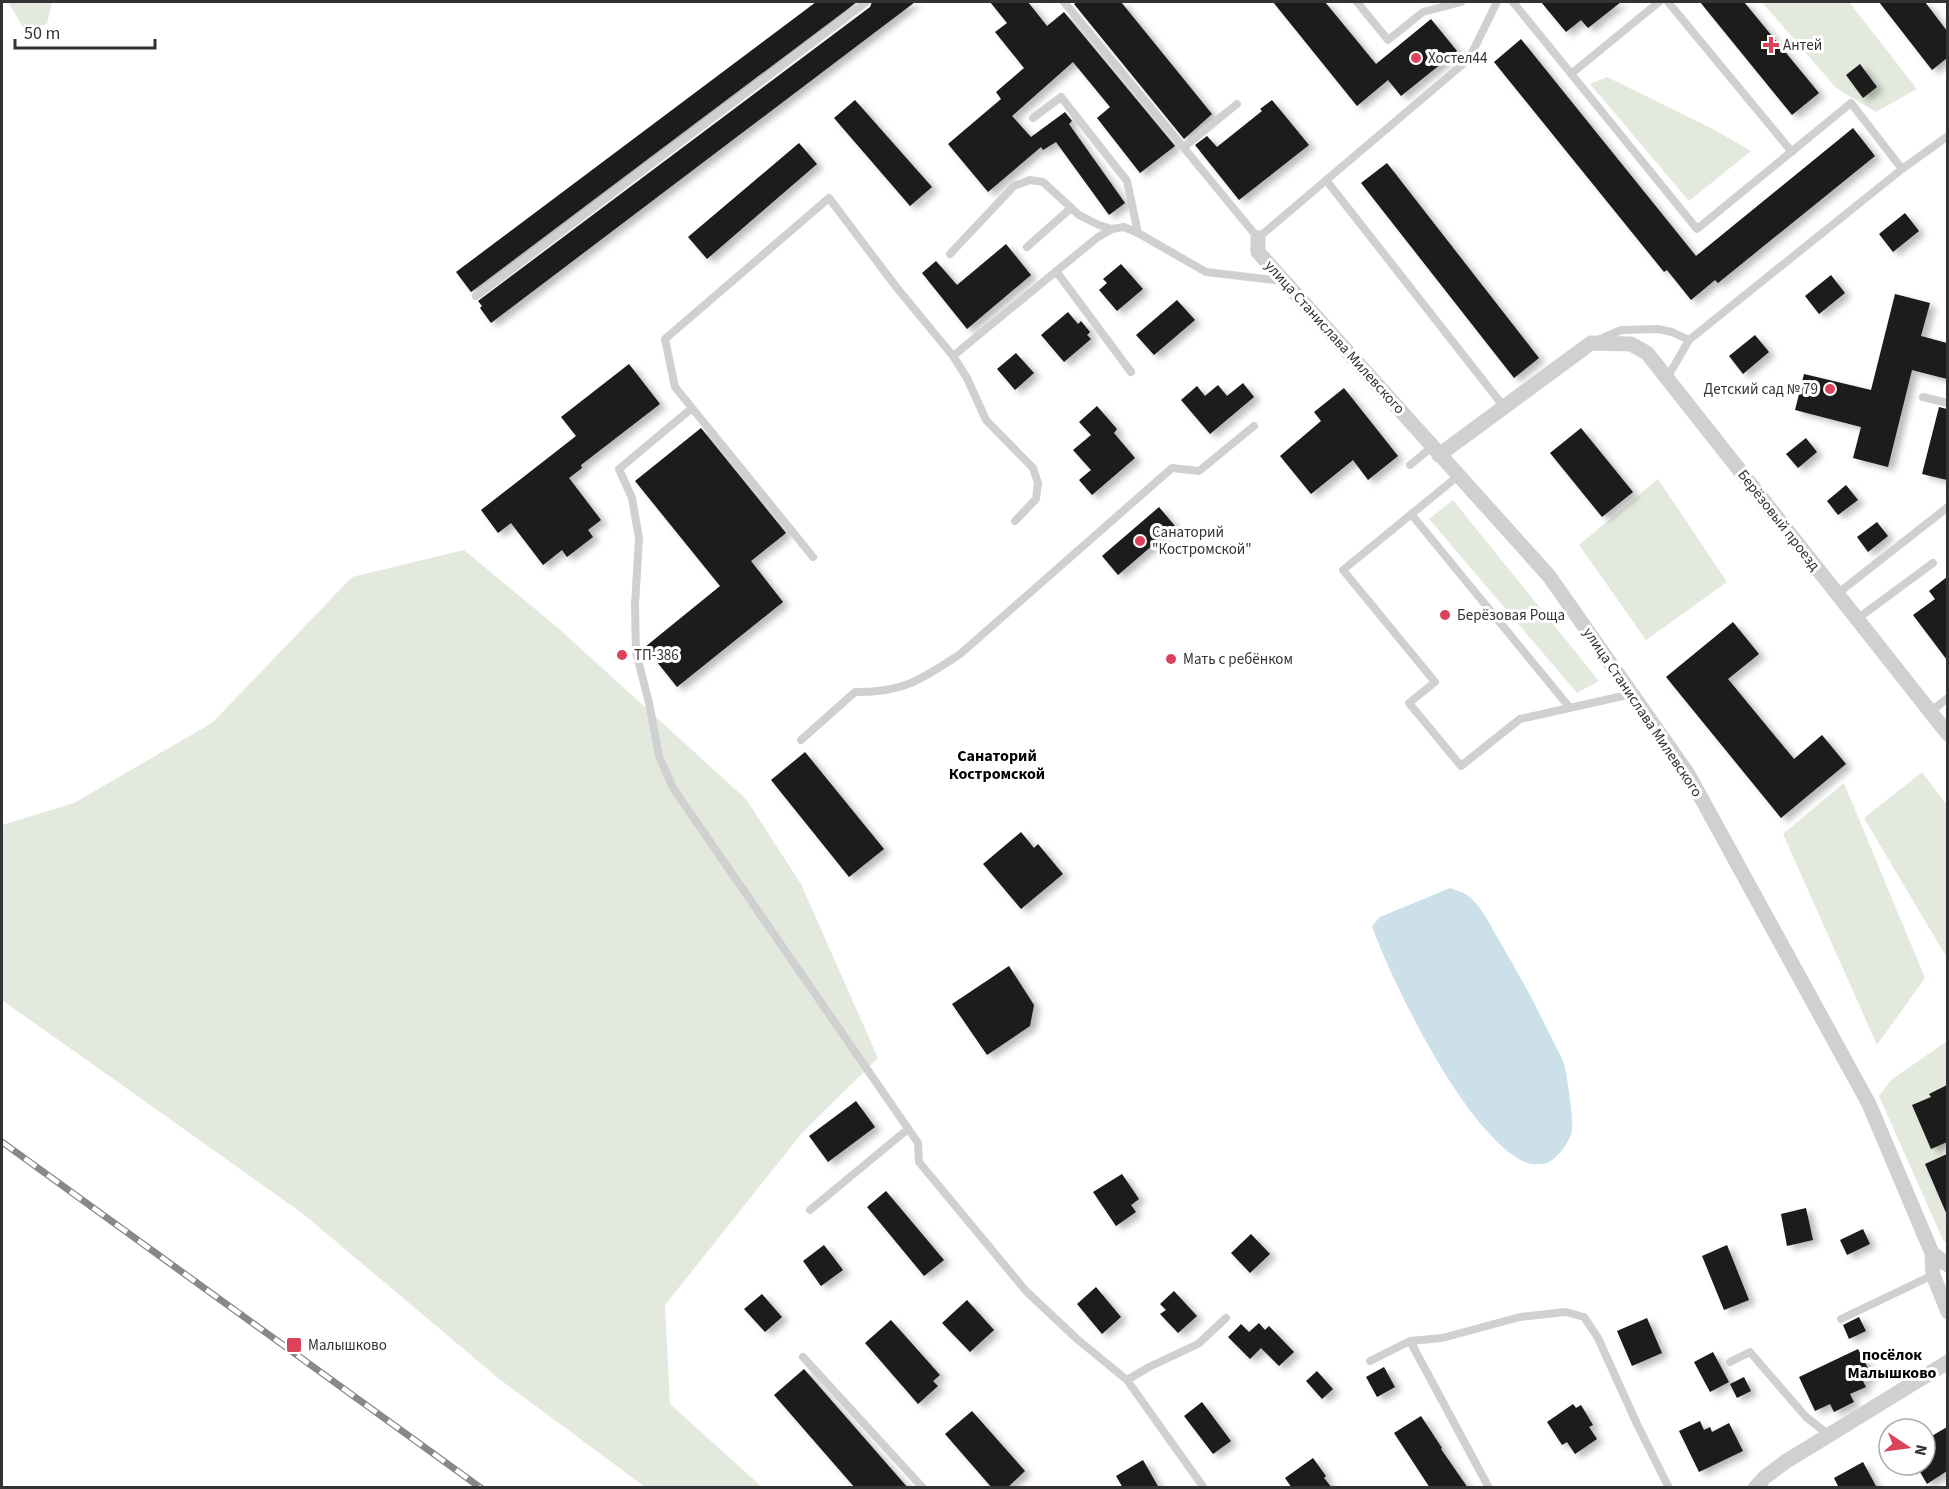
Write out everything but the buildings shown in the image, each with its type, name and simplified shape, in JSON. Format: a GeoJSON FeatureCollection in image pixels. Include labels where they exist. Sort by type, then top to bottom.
{"type":"FeatureCollection","features":[{"type":"Feature","properties":{"kind":"street","name":"улица Станислава Милевского"},"geometry":{"type":"LineString","coordinates":[[1258,238],[1258,252],[1549,576],[1688,774],[1869,1104],[1932,1253],[1933,1275],[1947,1312]]}},
{"type":"Feature","properties":{"kind":"street"},"geometry":{"type":"LineString","coordinates":[[1436,451],[1504,407],[1591,343]]}},
{"type":"Feature","properties":{"kind":"street","name":"Берёзовый проезд"},"geometry":{"type":"LineString","coordinates":[[1591,343],[1631,344],[1647,353],[1947,734]]}},
{"type":"Feature","properties":{"kind":"street","name":"улица Станислава Милевского"},"geometry":{"type":"LineString","coordinates":[[1932,1253],[1947,1265]]}},
{"type":"Feature","properties":{"kind":"street"},"geometry":{"type":"LineString","coordinates":[[1763,1484],[1785,1462],[1947,1362]]}},
{"type":"Feature","properties":{"kind":"lane"},"geometry":{"type":"LineString","coordinates":[[476,296],[866,2]]}},
{"type":"Feature","properties":{"kind":"lane"},"geometry":{"type":"LineString","coordinates":[[1064,2],[1258,238],[1469,59],[1497,2]]}},
{"type":"Feature","properties":{"kind":"lane"},"geometry":{"type":"LineString","coordinates":[[1357,2],[1388,40],[1423,12],[1461,2]]}},
{"type":"Feature","properties":{"kind":"lane"},"geometry":{"type":"LineString","coordinates":[[1513,2],[1697,230],[1851,103],[1902,169]]}},
{"type":"Feature","properties":{"kind":"lane"},"geometry":{"type":"LineString","coordinates":[[1571,74],[1659,2]]}},
{"type":"Feature","properties":{"kind":"lane"},"geometry":{"type":"LineString","coordinates":[[1668,2],[1792,152]]}},
{"type":"Feature","properties":{"kind":"lane"},"geometry":{"type":"LineString","coordinates":[[1033,118],[1061,97],[1127,181],[1138,232]]}},
{"type":"Feature","properties":{"kind":"lane"},"geometry":{"type":"LineString","coordinates":[[1184,147],[1237,104]]}},
{"type":"Feature","properties":{"kind":"lane"},"geometry":{"type":"LineString","coordinates":[[1667,378],[1689,340],[1902,169],[1947,136]]}},
{"type":"Feature","properties":{"kind":"lane"},"geometry":{"type":"LineString","coordinates":[[950,254],[1014,186],[1030,180],[1043,182],[1078,215],[1112,229]]}},
{"type":"Feature","properties":{"kind":"lane"},"geometry":{"type":"LineString","coordinates":[[1326,180],[1504,407]]}},
{"type":"Feature","properties":{"kind":"lane"},"geometry":{"type":"LineString","coordinates":[[813,557],[675,387],[665,339],[829,198],[897,288],[953,356],[967,378],[986,420],[1033,468],[1038,483],[1036,499],[1015,521]]}},
{"type":"Feature","properties":{"kind":"lane"},"geometry":{"type":"LineString","coordinates":[[1027,247],[1071,208]]}},
{"type":"Feature","properties":{"kind":"lane"},"geometry":{"type":"LineString","coordinates":[[953,356],[1098,237],[1112,229],[1124,227],[1138,232],[1206,272],[1285,281]]}},
{"type":"Feature","properties":{"kind":"lane"},"geometry":{"type":"LineString","coordinates":[[1056,271],[1131,372]]}},
{"type":"Feature","properties":{"kind":"lane"},"geometry":{"type":"LineString","coordinates":[[1591,343],[1621,330],[1658,329],[1672,332],[1689,340]]}},
{"type":"Feature","properties":{"kind":"lane"},"geometry":{"type":"LineString","coordinates":[[1923,397],[1947,404]]}},
{"type":"Feature","properties":{"kind":"lane"},"geometry":{"type":"LineString","coordinates":[[692,408],[620,469],[632,498],[639,538],[635,605],[636,652],[659,756],[673,788],[918,1143],[919,1162],[1026,1291],[1077,1339],[1127,1380],[1204,1488]]}},
{"type":"Feature","properties":{"kind":"lane"},"geometry":{"type":"LineString","coordinates":[[801,740],[855,692],[879,693],[903,688],[959,655],[1172,468],[1199,471],[1254,426]]}},
{"type":"Feature","properties":{"kind":"lane"},"geometry":{"type":"LineString","coordinates":[[1410,465],[1436,451]]}},
{"type":"Feature","properties":{"kind":"lane"},"geometry":{"type":"LineString","coordinates":[[1458,476],[1343,570],[1435,682],[1409,703],[1461,766],[1520,719],[1632,694]]}},
{"type":"Feature","properties":{"kind":"lane"},"geometry":{"type":"LineString","coordinates":[[1837,594],[1947,507]]}},
{"type":"Feature","properties":{"kind":"lane"},"geometry":{"type":"LineString","coordinates":[[1411,514],[1570,708]]}},
{"type":"Feature","properties":{"kind":"lane"},"geometry":{"type":"LineString","coordinates":[[1857,619],[1933,563]]}},
{"type":"Feature","properties":{"kind":"lane"},"geometry":{"type":"LineString","coordinates":[[1930,712],[1947,698]]}},
{"type":"Feature","properties":{"kind":"lane"},"geometry":{"type":"LineString","coordinates":[[810,1210],[908,1129]]}},
{"type":"Feature","properties":{"kind":"lane"},"geometry":{"type":"LineString","coordinates":[[1841,1319],[1933,1275]]}},
{"type":"Feature","properties":{"kind":"lane"},"geometry":{"type":"LineString","coordinates":[[1370,1361],[1410,1341],[1442,1338],[1520,1317],[1566,1312],[1584,1317],[1598,1338],[1669,1488]]}},
{"type":"Feature","properties":{"kind":"lane"},"geometry":{"type":"LineString","coordinates":[[1127,1380],[1198,1344],[1226,1318]]}},
{"type":"Feature","properties":{"kind":"lane"},"geometry":{"type":"LineString","coordinates":[[1410,1341],[1490,1488]]}},
{"type":"Feature","properties":{"kind":"lane"},"geometry":{"type":"LineString","coordinates":[[1730,1362],[1750,1352],[1806,1417],[1829,1435]]}},
{"type":"Feature","properties":{"kind":"lane"},"geometry":{"type":"LineString","coordinates":[[803,1357],[921,1487]]}},
{"type":"Feature","properties":{"kind":"shaded area"},"geometry":{"type":"Polygon","coordinates":[[[8,2],[52,2],[47,24],[24,29],[8,2]]]}},
{"type":"Feature","properties":{"kind":"shaded area"},"geometry":{"type":"Polygon","coordinates":[[[1762,2],[1849,2],[1917,89],[1876,112],[1836,88],[1762,2]]]}},
{"type":"Feature","properties":{"kind":"shaded area"},"geometry":{"type":"Polygon","coordinates":[[[1607,77],[1711,128],[1751,151],[1689,201],[1590,84],[1607,77]]]}},
{"type":"Feature","properties":{"kind":"shaded area"},"geometry":{"type":"Polygon","coordinates":[[[1658,479],[1727,582],[1646,640],[1579,545],[1658,479]]]}},
{"type":"Feature","properties":{"kind":"shaded area"},"geometry":{"type":"Polygon","coordinates":[[[1453,500],[1599,681],[1577,693],[1429,519],[1453,500]]]}},
{"type":"Feature","properties":{"kind":"shaded area"},"geometry":{"type":"Polygon","coordinates":[[[464,550],[557,627],[746,799],[801,884],[878,1058],[802,1133],[665,1305],[670,1404],[762,1487],[645,1487],[498,1378],[302,1213],[2,1000],[2,825],[74,803],[212,723],[352,577],[464,550]]]}},
{"type":"Feature","properties":{"kind":"shaded area"},"geometry":{"type":"Polygon","coordinates":[[[1922,772],[1947,805],[1947,958],[1864,818],[1922,772]]]}},
{"type":"Feature","properties":{"kind":"shaded area"},"geometry":{"type":"Polygon","coordinates":[[[1844,783],[1925,978],[1877,1045],[1783,834],[1844,783]]]}},
{"type":"Feature","properties":{"kind":"shaded area"},"geometry":{"type":"Polygon","coordinates":[[[1947,1041],[1947,1244],[1943,1240],[1879,1096],[1891,1080],[1947,1041]]]}},
{"type":"Feature","properties":{"kind":"water"},"geometry":{"type":"Polygon","coordinates":[[[1450,888],[1467,895],[1483,913],[1532,999],[1564,1064],[1572,1131],[1561,1151],[1553,1160],[1543,1164],[1530,1164],[1507,1151],[1483,1127],[1459,1095],[1415,1021],[1372,926],[1380,917],[1450,888]]]}},
{"type":"Feature","properties":{"kind":"railway"},"geometry":{"type":"LineString","coordinates":[[2,1142],[481,1488]]}},
{"type":"Feature","properties":{"kind":"place","name":"Антей"},"geometry":{"type":"Point","coordinates":[1771,45]}},
{"type":"Feature","properties":{"kind":"place","name":"Хостел44"},"geometry":{"type":"Point","coordinates":[1416,58]}},
{"type":"Feature","properties":{"kind":"place","name":"Детский сад № 79"},"geometry":{"type":"Point","coordinates":[1830,389]}},
{"type":"Feature","properties":{"kind":"place","name":"Санаторий \"Костромской\""},"geometry":{"type":"Point","coordinates":[1140,541]}},
{"type":"Feature","properties":{"kind":"place","name":"Берёзовая Роща"},"geometry":{"type":"Point","coordinates":[1445,615]}},
{"type":"Feature","properties":{"kind":"place","name":"ТП-386"},"geometry":{"type":"Point","coordinates":[622,655]}},
{"type":"Feature","properties":{"kind":"place","name":"Мать с ребёнком"},"geometry":{"type":"Point","coordinates":[1171,659]}},
{"type":"Feature","properties":{"kind":"place","name":"Малышково"},"geometry":{"type":"Point","coordinates":[294,1345]}},
{"type":"Feature","properties":{"kind":"district","name":"Санаторий Костромской"},"geometry":{"type":"Point","coordinates":[997,764]}},
{"type":"Feature","properties":{"kind":"district","name":"посёлок Малышково"},"geometry":{"type":"Point","coordinates":[1892,1363]}}]}
